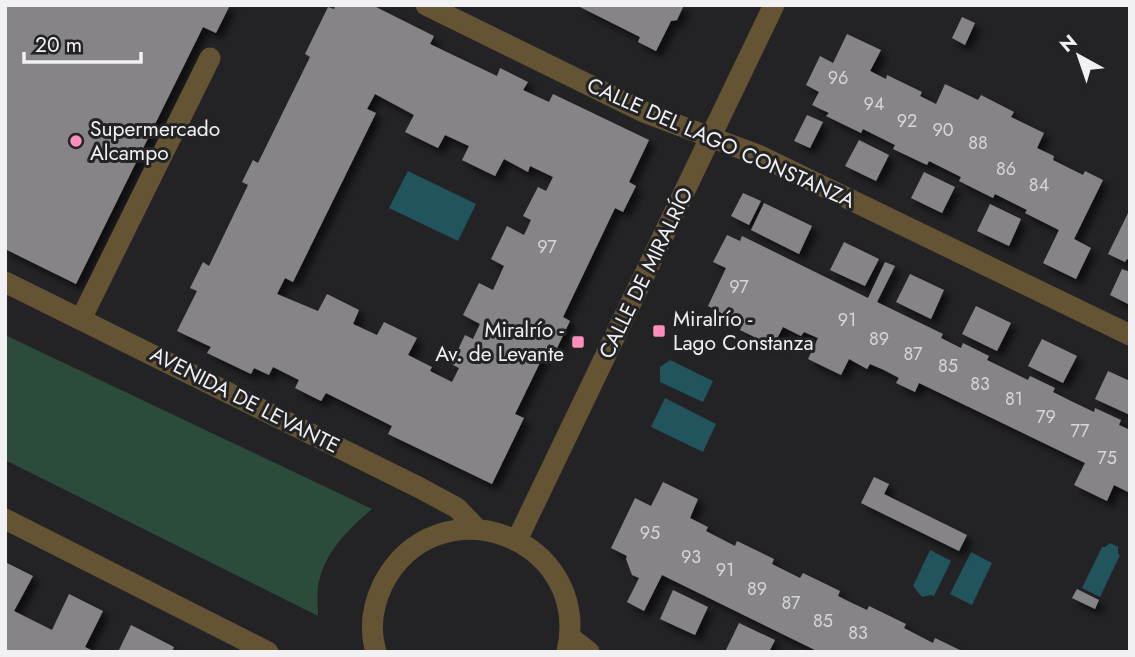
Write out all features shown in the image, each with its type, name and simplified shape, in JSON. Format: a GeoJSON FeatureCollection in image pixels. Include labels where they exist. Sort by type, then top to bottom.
{"type":"FeatureCollection","features":[{"type":"Feature","properties":{"kind":"street","name":"CALLE DEL LAGO CONSTANZA"},"geometry":{"type":"LineString","coordinates":[[426,5],[646,113],[758,155],[1130,335]]}},
{"type":"Feature","properties":{"kind":"street","name":"CALLE DE MIRALRÍO"},"geometry":{"type":"LineString","coordinates":[[517,540],[774,5]]}},
{"type":"Feature","properties":{"kind":"street"},"geometry":{"type":"LineString","coordinates":[[81,318],[210,58]]}},
{"type":"Feature","properties":{"kind":"street","name":"AVENIDA DE LEVANTE"},"geometry":{"type":"LineString","coordinates":[[5,282],[420,488],[457,508],[477,529]]}},
{"type":"Feature","properties":{"kind":"street"},"geometry":{"type":"LineString","coordinates":[[5,519],[268,652]]}},
{"type":"Feature","properties":{"kind":"street"},"geometry":{"type":"LineString","coordinates":[[376,652],[373,618],[378,594],[390,572],[407,553],[428,539],[452,531],[477,529],[517,540],[536,552],[552,570],[563,591],[570,613],[569,644],[589,652]]}},
{"type":"Feature","properties":{"kind":"green space"},"geometry":{"type":"Polygon","coordinates":[[[5,335],[372,509],[338,543],[325,563],[318,587],[318,616],[5,460],[5,335]]]}},
{"type":"Feature","properties":{"kind":"water"},"geometry":{"type":"Polygon","coordinates":[[[408,171],[476,204],[458,241],[389,208],[408,171]]]}},
{"type":"Feature","properties":{"kind":"water"},"geometry":{"type":"Polygon","coordinates":[[[670,360],[713,381],[703,402],[660,382],[660,367],[670,360]]]}},
{"type":"Feature","properties":{"kind":"water"},"geometry":{"type":"Polygon","coordinates":[[[665,398],[716,424],[703,452],[651,427],[665,398]]]}},
{"type":"Feature","properties":{"kind":"water"},"geometry":{"type":"Polygon","coordinates":[[[1110,543],[1118,547],[1120,555],[1100,597],[1082,588],[1102,547],[1110,543]]]}},
{"type":"Feature","properties":{"kind":"water"},"geometry":{"type":"Polygon","coordinates":[[[930,550],[951,561],[934,596],[922,597],[913,586],[930,550]]]}},
{"type":"Feature","properties":{"kind":"water"},"geometry":{"type":"Polygon","coordinates":[[[971,552],[992,563],[972,605],[950,594],[971,552]]]}},
{"type":"Feature","properties":{"kind":"building","name":"Supermercado Alcampo"},"geometry":{"type":"Polygon","coordinates":[[[5,5],[230,5],[216,33],[203,27],[76,284],[5,249],[5,5]]]}},
{"type":"Feature","properties":{"kind":"building"},"geometry":{"type":"Polygon","coordinates":[[[336,5],[372,5],[434,36],[430,44],[497,76],[500,68],[528,82],[523,90],[549,102],[553,94],[649,140],[629,182],[636,186],[623,212],[615,208],[563,317],[570,321],[557,348],[549,344],[515,414],[524,418],[492,484],[388,434],[392,426],[326,393],[321,401],[295,388],[299,380],[273,367],[269,375],[254,368],[251,374],[207,353],[211,347],[177,331],[197,291],[190,288],[203,262],[209,266],[248,185],[242,182],[253,160],[258,163],[310,57],[305,54],[328,7],[334,9],[336,5]],[[375,94],[367,109],[376,113],[293,282],[285,278],[277,294],[318,311],[327,294],[359,310],[353,324],[377,335],[384,322],[417,338],[408,355],[432,367],[430,371],[452,382],[459,368],[451,364],[465,335],[473,339],[480,324],[463,315],[479,283],[493,290],[504,266],[491,259],[507,226],[524,235],[531,220],[523,216],[538,187],[546,191],[553,177],[530,166],[528,172],[504,159],[495,176],[462,160],[469,146],[445,135],[438,148],[405,132],[414,115],[375,94]]]}},
{"type":"Feature","properties":{"kind":"building"},"geometry":{"type":"Polygon","coordinates":[[[576,5],[684,5],[677,20],[671,21],[656,51],[638,42],[640,37],[576,5]]]}},
{"type":"Feature","properties":{"kind":"building"},"geometry":{"type":"Polygon","coordinates":[[[962,17],[975,23],[965,45],[952,38],[962,17]]]}},
{"type":"Feature","properties":{"kind":"building"},"geometry":{"type":"Polygon","coordinates":[[[847,34],[881,50],[870,71],[886,79],[887,75],[922,92],[920,96],[936,104],[945,84],[978,100],[981,95],[1014,112],[1011,117],[1044,133],[1037,148],[1054,156],[1053,160],[1083,175],[1085,171],[1103,180],[1074,239],[1091,248],[1076,279],[1043,263],[1059,230],[995,194],[993,198],[959,181],[961,177],[929,161],[927,165],[893,149],[895,145],[863,129],[861,133],[826,116],[829,113],[812,105],[819,92],[806,85],[820,56],[833,63],[847,34]]]}},
{"type":"Feature","properties":{"kind":"building"},"geometry":{"type":"Polygon","coordinates":[[[807,115],[823,122],[810,148],[794,141],[807,115]]]}},
{"type":"Feature","properties":{"kind":"building"},"geometry":{"type":"Polygon","coordinates":[[[859,140],[889,155],[876,181],[845,166],[859,140]]]}},
{"type":"Feature","properties":{"kind":"building"},"geometry":{"type":"Polygon","coordinates":[[[924,172],[955,187],[942,213],[911,198],[924,172]]]}},
{"type":"Feature","properties":{"kind":"building"},"geometry":{"type":"Polygon","coordinates":[[[743,193],[761,201],[749,225],[731,216],[743,193]]]}},
{"type":"Feature","properties":{"kind":"building"},"geometry":{"type":"Polygon","coordinates":[[[764,203],[812,226],[799,254],[751,230],[764,203]]]}},
{"type":"Feature","properties":{"kind":"building"},"geometry":{"type":"Polygon","coordinates":[[[990,204],[1021,219],[1009,246],[977,231],[990,204]]]}},
{"type":"Feature","properties":{"kind":"building"},"geometry":{"type":"Polygon","coordinates":[[[1130,209],[1130,260],[1125,262],[1108,254],[1130,209]]]}},
{"type":"Feature","properties":{"kind":"building"},"geometry":{"type":"Polygon","coordinates":[[[727,235],[740,241],[742,236],[868,298],[885,262],[895,266],[877,302],[943,334],[941,338],[961,348],[963,343],[989,356],[987,360],[1028,380],[1030,376],[1055,388],[1053,392],[1073,402],[1094,412],[1095,408],[1121,420],[1119,425],[1130,430],[1130,493],[1114,485],[1107,501],[1074,485],[1085,463],[919,383],[915,392],[896,383],[899,378],[870,364],[867,369],[849,359],[841,375],[808,359],[818,338],[804,332],[801,336],[783,327],[773,346],[740,330],[743,324],[708,306],[726,268],[713,262],[727,235]]]}},
{"type":"Feature","properties":{"kind":"building"},"geometry":{"type":"Polygon","coordinates":[[[844,242],[879,259],[865,286],[830,270],[844,242]]]}},
{"type":"Feature","properties":{"kind":"building"},"geometry":{"type":"Polygon","coordinates":[[[1122,269],[1130,272],[1130,305],[1110,295],[1122,269]]]}},
{"type":"Feature","properties":{"kind":"building"},"geometry":{"type":"Polygon","coordinates":[[[910,274],[944,290],[931,319],[896,302],[910,274]]]}},
{"type":"Feature","properties":{"kind":"building"},"geometry":{"type":"Polygon","coordinates":[[[976,306],[1011,323],[997,351],[962,334],[976,306]]]}},
{"type":"Feature","properties":{"kind":"building"},"geometry":{"type":"Polygon","coordinates":[[[1042,339],[1077,356],[1063,383],[1028,366],[1042,339]]]}},
{"type":"Feature","properties":{"kind":"building"},"geometry":{"type":"Polygon","coordinates":[[[1108,371],[1130,381],[1130,415],[1095,399],[1108,371]]]}},
{"type":"Feature","properties":{"kind":"building"},"geometry":{"type":"Polygon","coordinates":[[[874,477],[889,484],[884,494],[967,535],[959,551],[861,503],[874,477]]]}},
{"type":"Feature","properties":{"kind":"building"},"geometry":{"type":"Polygon","coordinates":[[[663,482],[698,499],[690,518],[708,527],[706,531],[735,546],[737,541],[774,559],[772,564],[800,578],[803,573],[840,591],[838,596],[867,610],[869,606],[906,624],[904,628],[933,643],[935,638],[964,652],[819,652],[662,575],[644,611],[627,602],[639,578],[632,575],[627,556],[611,548],[635,498],[651,506],[663,482]]]}},
{"type":"Feature","properties":{"kind":"building"},"geometry":{"type":"Polygon","coordinates":[[[5,562],[33,576],[14,611],[52,630],[69,594],[103,611],[85,647],[95,652],[5,652],[5,562]]]}},
{"type":"Feature","properties":{"kind":"building"},"geometry":{"type":"Polygon","coordinates":[[[1077,589],[1099,600],[1095,609],[1072,598],[1077,589]]]}},
{"type":"Feature","properties":{"kind":"building"},"geometry":{"type":"Polygon","coordinates":[[[673,590],[708,607],[695,635],[660,619],[673,590]]]}},
{"type":"Feature","properties":{"kind":"building"},"geometry":{"type":"Polygon","coordinates":[[[739,623],[775,640],[769,652],[725,652],[739,623]]]}},
{"type":"Feature","properties":{"kind":"building"},"geometry":{"type":"Polygon","coordinates":[[[131,625],[174,647],[172,652],[118,652],[131,625]]]}},
{"type":"Feature","properties":{"kind":"place","name":"Supermercado Alcampo"},"geometry":{"type":"Point","coordinates":[76,141]}},
{"type":"Feature","properties":{"kind":"place","name":"Miralrío - Lago Constanza"},"geometry":{"type":"Point","coordinates":[659,331]}},
{"type":"Feature","properties":{"kind":"place","name":"Miralrío - Av. de Levante"},"geometry":{"type":"Point","coordinates":[578,342]}}]}
